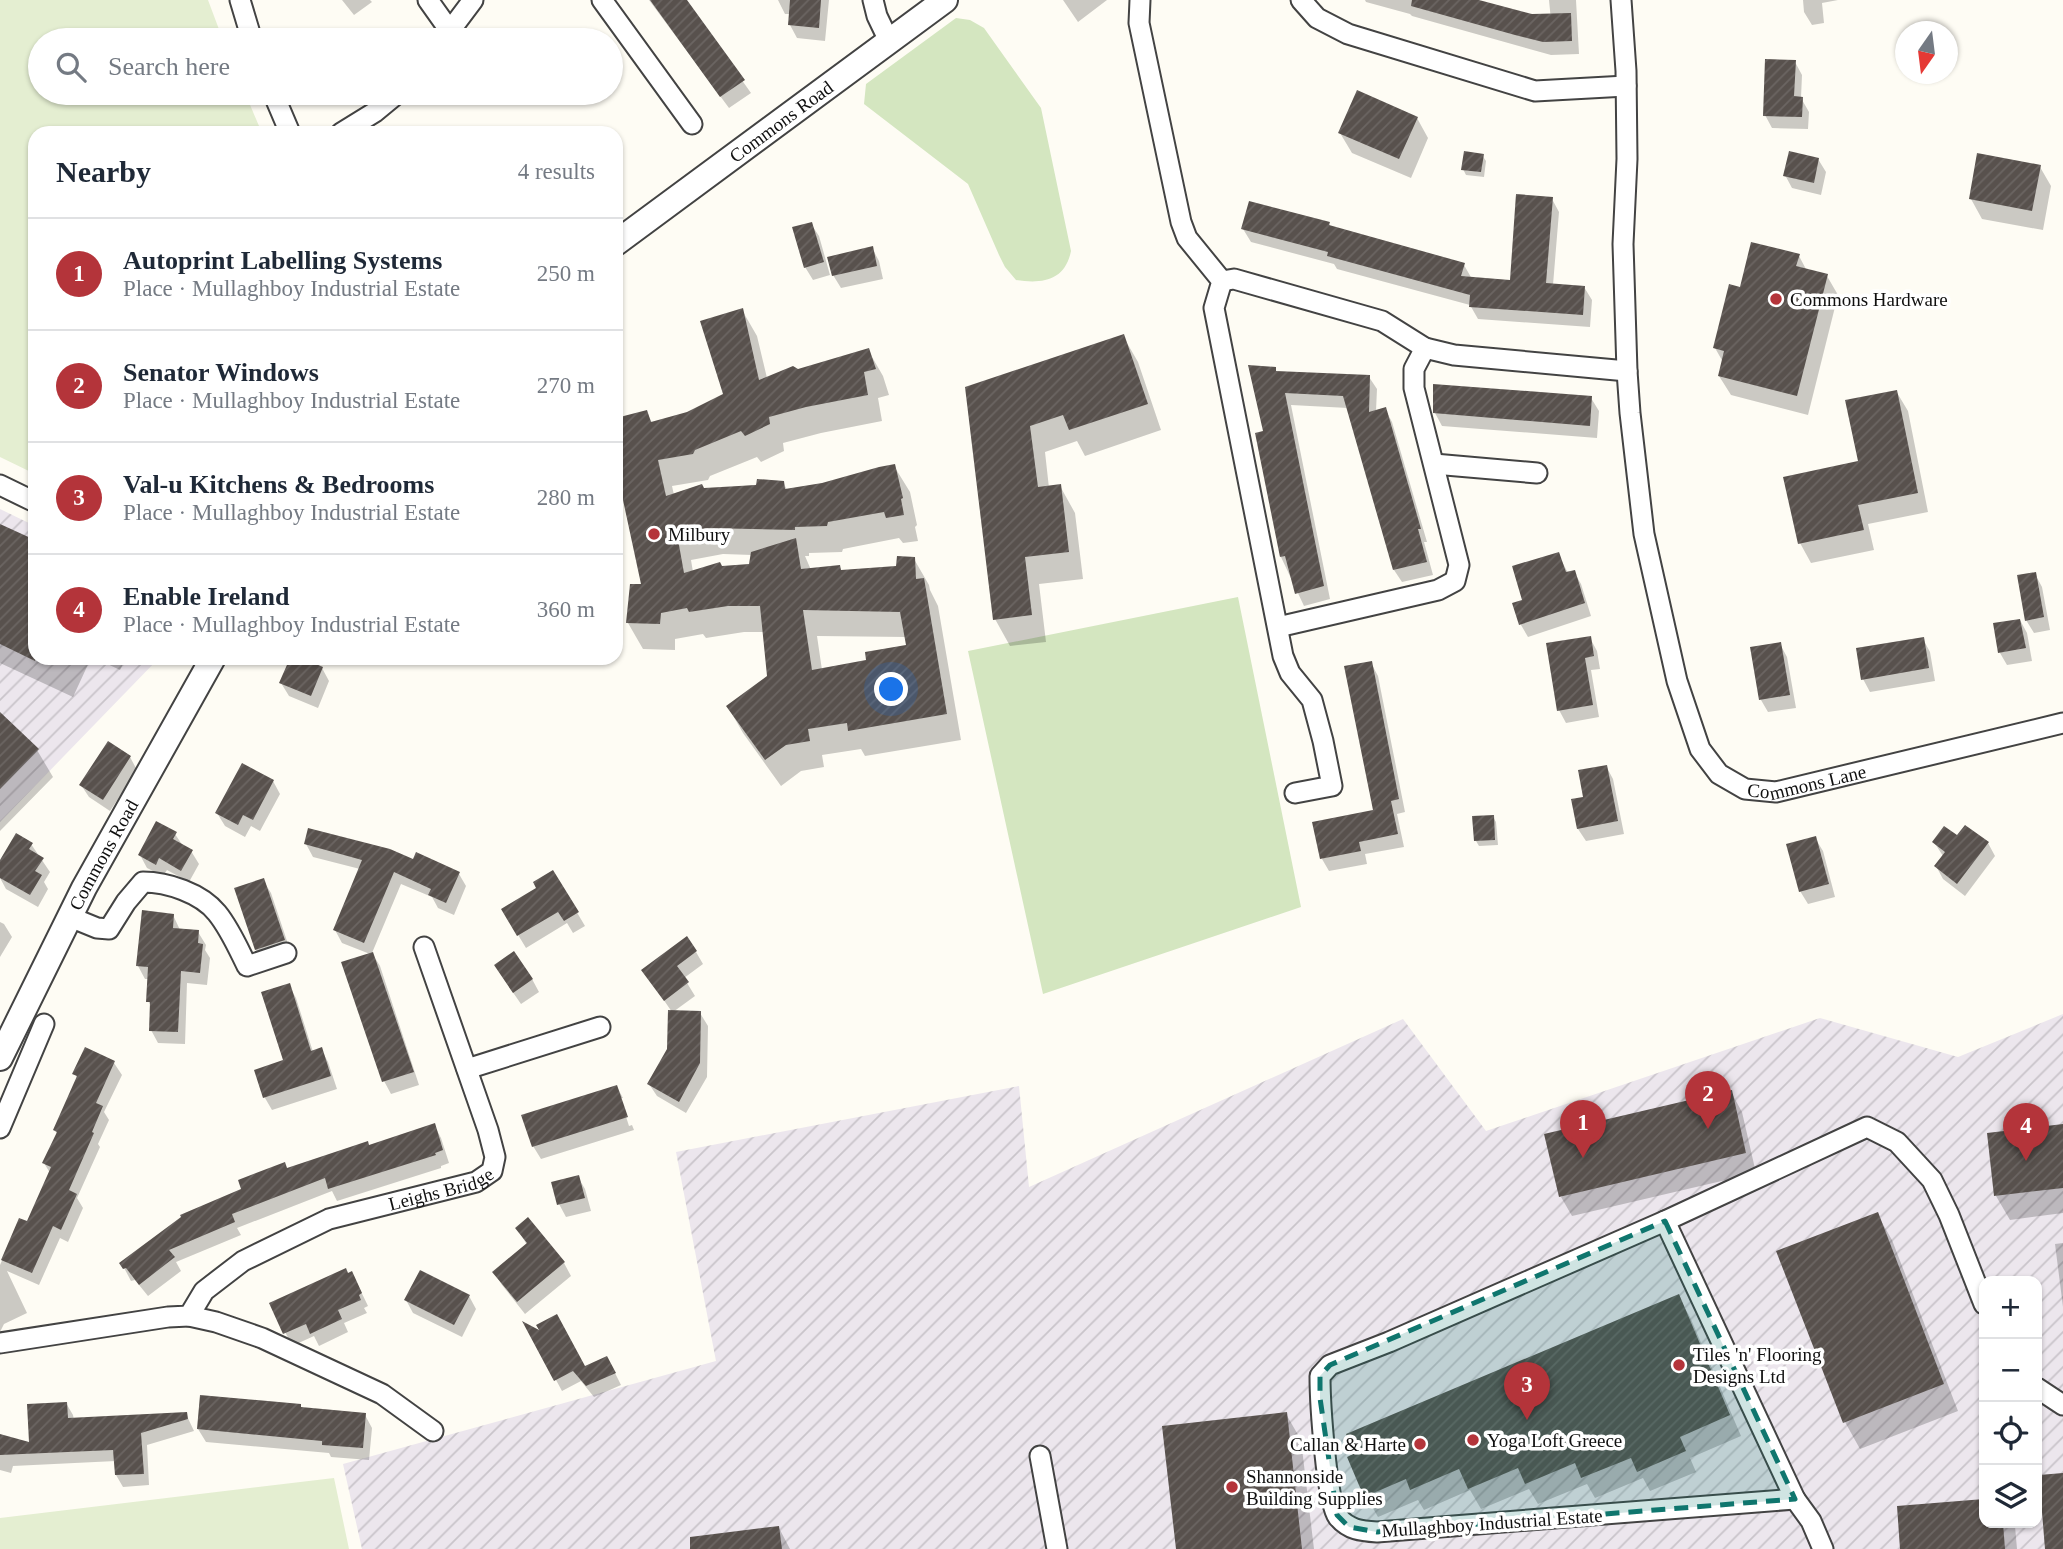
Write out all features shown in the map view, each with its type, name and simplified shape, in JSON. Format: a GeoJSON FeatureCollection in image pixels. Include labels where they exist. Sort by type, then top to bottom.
{"type":"FeatureCollection","features":[{"type":"Feature","properties":{"kind":"street"},"geometry":{"type":"LineString","coordinates":[[240,0],[248,28]]}},
{"type":"Feature","properties":{"kind":"street"},"geometry":{"type":"LineString","coordinates":[[428,0],[443,28]]}},
{"type":"Feature","properties":{"kind":"street"},"geometry":{"type":"LineString","coordinates":[[452,28],[473,0]]}},
{"type":"Feature","properties":{"kind":"street"},"geometry":{"type":"LineString","coordinates":[[602,0],[622,28]]}},
{"type":"Feature","properties":{"kind":"street"},"geometry":{"type":"LineString","coordinates":[[873,0],[889,41]]}},
{"type":"Feature","properties":{"kind":"street","name":"Commons Road"},"geometry":{"type":"LineString","coordinates":[[623,238],[945,0]]}},
{"type":"Feature","properties":{"kind":"street"},"geometry":{"type":"LineString","coordinates":[[1140,0],[1139,23],[1181,222],[1187,238],[1222,281]]}},
{"type":"Feature","properties":{"kind":"street"},"geometry":{"type":"LineString","coordinates":[[1301,0],[1317,19],[1348,34],[1535,91],[1626,86]]}},
{"type":"Feature","properties":{"kind":"street","name":"Commons Lane"},"geometry":{"type":"LineString","coordinates":[[1621,0],[1627,159],[1623,244],[1630,413],[1644,534],[1677,681],[1700,749],[1718,774],[1745,789],[1776,792],[2063,723]]}},
{"type":"Feature","properties":{"kind":"street"},"geometry":{"type":"LineString","coordinates":[[623,29],[692,124]]}},
{"type":"Feature","properties":{"kind":"street"},"geometry":{"type":"LineString","coordinates":[[278,105],[287,126]]}},
{"type":"Feature","properties":{"kind":"street"},"geometry":{"type":"LineString","coordinates":[[352,126],[383,105]]}},
{"type":"Feature","properties":{"kind":"street"},"geometry":{"type":"LineString","coordinates":[[1222,281],[1234,279],[1382,321],[1425,348],[1454,355],[1627,370]]}},
{"type":"Feature","properties":{"kind":"street"},"geometry":{"type":"LineString","coordinates":[[1222,281],[1214,308],[1283,656],[1290,673],[1312,700],[1332,786],[1295,793]]}},
{"type":"Feature","properties":{"kind":"street"},"geometry":{"type":"LineString","coordinates":[[1278,627],[1438,590],[1455,582],[1459,565],[1414,388],[1415,369],[1425,348]]}},
{"type":"Feature","properties":{"kind":"street"},"geometry":{"type":"LineString","coordinates":[[1434,464],[1537,472]]}},
{"type":"Feature","properties":{"kind":"street"},"geometry":{"type":"LineString","coordinates":[[0,485],[28,499]]}},
{"type":"Feature","properties":{"kind":"street","name":"Commons Road"},"geometry":{"type":"LineString","coordinates":[[0,1058],[70,917],[209,665]]}},
{"type":"Feature","properties":{"kind":"street"},"geometry":{"type":"LineString","coordinates":[[70,917],[97,928],[109,929],[143,882],[161,882],[190,892],[216,910],[247,966],[286,953]]}},
{"type":"Feature","properties":{"kind":"street","name":"Leighs Bridge"},"geometry":{"type":"LineString","coordinates":[[189,1316],[204,1291],[243,1261],[329,1219],[476,1182],[492,1171],[495,1157],[488,1130],[424,947]]}},
{"type":"Feature","properties":{"kind":"street"},"geometry":{"type":"LineString","coordinates":[[0,1128],[44,1024]]}},
{"type":"Feature","properties":{"kind":"street"},"geometry":{"type":"LineString","coordinates":[[467,1069],[600,1027]]}},
{"type":"Feature","properties":{"kind":"street","name":"Mullaghboy Industrial Estate"},"geometry":{"type":"LineString","coordinates":[[1795,1499],[1377,1532],[1349,1528],[1337,1515],[1331,1498],[1320,1376],[1330,1365],[1389,1342],[1665,1221],[1867,1126],[1897,1142],[1932,1180],[1979,1291]]}},
{"type":"Feature","properties":{"kind":"street"},"geometry":{"type":"LineString","coordinates":[[1665,1221],[1795,1499],[1811,1521],[1823,1549]]}},
{"type":"Feature","properties":{"kind":"street"},"geometry":{"type":"LineString","coordinates":[[0,1343],[189,1316],[216,1322],[273,1343],[382,1394],[433,1431]]}},
{"type":"Feature","properties":{"kind":"street"},"geometry":{"type":"LineString","coordinates":[[2042,1391],[2063,1405]]}},
{"type":"Feature","properties":{"kind":"street"},"geometry":{"type":"LineString","coordinates":[[1040,1456],[1057,1549]]}},
{"type":"Feature","properties":{"kind":"highlighted area"},"geometry":{"type":"Polygon","coordinates":[[[1665,1221],[1795,1499],[1377,1532],[1349,1527],[1337,1515],[1320,1398],[1320,1376],[1330,1365],[1665,1221]]]}},
{"type":"Feature","properties":{"kind":"shaded area"},"geometry":{"type":"Polygon","coordinates":[[[0,509],[28,523],[28,665],[152,665],[0,822],[0,509]]]}},
{"type":"Feature","properties":{"kind":"shaded area"},"geometry":{"type":"Polygon","coordinates":[[[2063,1014],[2063,1549],[362,1549],[343,1464],[716,1361],[676,1152],[1019,1086],[1029,1187],[1403,1019],[1486,1131],[1820,1018],[1958,1057],[2063,1014]]]}},
{"type":"Feature","properties":{"kind":"green space"},"geometry":{"type":"Polygon","coordinates":[[[0,0],[208,0],[218,28],[28,28],[28,105],[250,105],[259,126],[28,126],[28,471],[0,457],[0,0]]]}},
{"type":"Feature","properties":{"kind":"green space"},"geometry":{"type":"Polygon","coordinates":[[[956,18],[970,20],[984,28],[1041,108],[1071,251],[1064,269],[1051,278],[1016,280],[999,255],[968,184],[864,104],[866,84],[956,18]]]}},
{"type":"Feature","properties":{"kind":"green space"},"geometry":{"type":"Polygon","coordinates":[[[1238,597],[1301,907],[1043,994],[968,651],[1238,597]]]}},
{"type":"Feature","properties":{"kind":"green space"},"geometry":{"type":"Polygon","coordinates":[[[334,1478],[349,1549],[0,1549],[0,1518],[334,1478]]]}},
{"type":"Feature","properties":{"kind":"building"},"geometry":{"type":"Polygon","coordinates":[[[650,0],[687,0],[745,80],[720,97],[650,0]]]}},
{"type":"Feature","properties":{"kind":"building"},"geometry":{"type":"Polygon","coordinates":[[[790,0],[821,0],[819,28],[788,25],[790,0]]]}},
{"type":"Feature","properties":{"kind":"building"},"geometry":{"type":"Polygon","coordinates":[[[1412,0],[1479,0],[1532,14],[1571,13],[1572,41],[1543,42],[1515,35],[1411,6],[1412,0]]]}},
{"type":"Feature","properties":{"kind":"building"},"geometry":{"type":"Polygon","coordinates":[[[1765,59],[1796,60],[1794,96],[1803,97],[1802,117],[1763,116],[1765,59]]]}},
{"type":"Feature","properties":{"kind":"building"},"geometry":{"type":"Polygon","coordinates":[[[1357,90],[1418,117],[1399,159],[1338,133],[1357,90]]]}},
{"type":"Feature","properties":{"kind":"building"},"geometry":{"type":"Polygon","coordinates":[[[1464,151],[1484,154],[1481,172],[1461,170],[1464,151]]]}},
{"type":"Feature","properties":{"kind":"building"},"geometry":{"type":"Polygon","coordinates":[[[1789,151],[1819,158],[1814,183],[1783,176],[1789,151]]]}},
{"type":"Feature","properties":{"kind":"building"},"geometry":{"type":"Polygon","coordinates":[[[1977,153],[2041,165],[2032,211],[1969,199],[1977,153]]]}},
{"type":"Feature","properties":{"kind":"building"},"geometry":{"type":"Polygon","coordinates":[[[1516,194],[1553,197],[1546,283],[1585,286],[1583,315],[1469,307],[1470,295],[1327,256],[1328,252],[1241,229],[1249,201],[1330,222],[1329,225],[1465,263],[1461,276],[1510,280],[1516,194]]]}},
{"type":"Feature","properties":{"kind":"building"},"geometry":{"type":"Polygon","coordinates":[[[812,222],[824,262],[804,268],[792,227],[812,222]]]}},
{"type":"Feature","properties":{"kind":"building"},"geometry":{"type":"Polygon","coordinates":[[[1751,242],[1800,254],[1796,266],[1828,274],[1797,396],[1718,376],[1724,351],[1713,348],[1729,284],[1740,287],[1751,242]]]}},
{"type":"Feature","properties":{"kind":"building"},"geometry":{"type":"Polygon","coordinates":[[[873,246],[877,266],[832,276],[827,257],[873,246]]]}},
{"type":"Feature","properties":{"kind":"building","name":"Milbury"},"geometry":{"type":"Polygon","coordinates":[[[743,308],[759,380],[793,366],[798,369],[869,348],[876,369],[864,372],[868,395],[769,417],[770,424],[745,436],[741,431],[695,450],[693,454],[658,460],[666,496],[702,484],[704,488],[756,485],[757,479],[784,481],[785,489],[822,483],[895,464],[904,515],[886,518],[884,512],[828,522],[827,526],[795,527],[795,530],[707,528],[677,534],[684,573],[720,562],[722,566],[749,564],[751,552],[796,538],[801,569],[840,565],[841,570],[896,566],[897,556],[915,557],[916,579],[924,578],[947,714],[848,731],[847,723],[808,729],[810,741],[786,745],[765,760],[726,706],[767,676],[760,606],[728,606],[689,612],[687,608],[661,613],[660,624],[626,623],[630,584],[641,584],[623,500],[623,416],[647,410],[651,422],[687,412],[723,394],[700,321],[743,308]],[[803,610],[812,670],[866,660],[865,652],[906,645],[900,612],[803,610]]]}},
{"type":"Feature","properties":{"kind":"building"},"geometry":{"type":"Polygon","coordinates":[[[1124,334],[1148,404],[1069,430],[1063,415],[1030,426],[1038,487],[1061,484],[1069,552],[1025,557],[1032,615],[993,620],[965,387],[1124,334]]]}},
{"type":"Feature","properties":{"kind":"building"},"geometry":{"type":"Polygon","coordinates":[[[1248,365],[1276,367],[1276,371],[1370,375],[1369,412],[1386,407],[1421,529],[1418,529],[1427,562],[1393,570],[1343,396],[1285,393],[1324,586],[1295,594],[1285,556],[1280,557],[1255,433],[1263,431],[1248,365]]]}},
{"type":"Feature","properties":{"kind":"building"},"geometry":{"type":"Polygon","coordinates":[[[1433,384],[1592,396],[1590,426],[1433,413],[1433,384]]]}},
{"type":"Feature","properties":{"kind":"building"},"geometry":{"type":"Polygon","coordinates":[[[1897,390],[1918,493],[1858,505],[1864,530],[1798,544],[1783,477],[1858,461],[1845,400],[1897,390]]]}},
{"type":"Feature","properties":{"kind":"building"},"geometry":{"type":"Polygon","coordinates":[[[0,524],[28,537],[28,658],[0,644],[0,524]]]}},
{"type":"Feature","properties":{"kind":"building"},"geometry":{"type":"Polygon","coordinates":[[[1559,552],[1566,572],[1575,570],[1585,603],[1519,625],[1512,603],[1522,600],[1512,566],[1559,552]]]}},
{"type":"Feature","properties":{"kind":"building"},"geometry":{"type":"Polygon","coordinates":[[[2036,572],[2044,617],[2025,621],[2017,575],[2036,572]]]}},
{"type":"Feature","properties":{"kind":"building"},"geometry":{"type":"Polygon","coordinates":[[[2020,619],[2026,648],[1998,653],[1993,623],[2020,619]]]}},
{"type":"Feature","properties":{"kind":"building"},"geometry":{"type":"Polygon","coordinates":[[[1591,636],[1594,656],[1585,658],[1593,705],[1557,711],[1546,643],[1591,636]]]}},
{"type":"Feature","properties":{"kind":"building"},"geometry":{"type":"Polygon","coordinates":[[[1924,637],[1929,668],[1861,680],[1856,648],[1924,637]]]}},
{"type":"Feature","properties":{"kind":"building"},"geometry":{"type":"Polygon","coordinates":[[[1781,642],[1790,695],[1759,700],[1750,647],[1781,642]]]}},
{"type":"Feature","properties":{"kind":"building"},"geometry":{"type":"Polygon","coordinates":[[[1372,661],[1399,799],[1391,801],[1398,834],[1359,842],[1361,851],[1320,859],[1312,822],[1373,810],[1344,666],[1372,661]]]}},
{"type":"Feature","properties":{"kind":"building"},"geometry":{"type":"Polygon","coordinates":[[[287,665],[323,667],[311,696],[279,683],[287,665]]]}},
{"type":"Feature","properties":{"kind":"building"},"geometry":{"type":"Polygon","coordinates":[[[0,712],[39,749],[0,789],[0,712]]]}},
{"type":"Feature","properties":{"kind":"building"},"geometry":{"type":"Polygon","coordinates":[[[108,741],[131,756],[103,800],[79,785],[108,741]]]}},
{"type":"Feature","properties":{"kind":"building"},"geometry":{"type":"Polygon","coordinates":[[[242,763],[274,780],[253,820],[243,815],[238,825],[215,813],[242,763]]]}},
{"type":"Feature","properties":{"kind":"building"},"geometry":{"type":"Polygon","coordinates":[[[1607,765],[1618,821],[1577,829],[1571,799],[1583,797],[1578,770],[1607,765]]]}},
{"type":"Feature","properties":{"kind":"building"},"geometry":{"type":"Polygon","coordinates":[[[1494,815],[1495,840],[1474,841],[1472,816],[1494,815]]]}},
{"type":"Feature","properties":{"kind":"building"},"geometry":{"type":"Polygon","coordinates":[[[156,821],[177,832],[173,839],[193,850],[181,871],[159,858],[156,865],[138,855],[156,821]]]}},
{"type":"Feature","properties":{"kind":"building"},"geometry":{"type":"Polygon","coordinates":[[[1965,825],[1989,842],[1957,884],[1934,866],[1945,852],[1932,842],[1944,826],[1957,835],[1965,825]]]}},
{"type":"Feature","properties":{"kind":"building"},"geometry":{"type":"Polygon","coordinates":[[[308,828],[390,849],[413,859],[416,852],[460,872],[446,903],[428,895],[431,889],[394,872],[364,943],[333,930],[362,860],[304,844],[308,828]]]}},
{"type":"Feature","properties":{"kind":"building"},"geometry":{"type":"Polygon","coordinates":[[[16,833],[33,843],[29,849],[44,858],[35,871],[42,875],[30,895],[0,878],[0,860],[16,833]]]}},
{"type":"Feature","properties":{"kind":"building"},"geometry":{"type":"Polygon","coordinates":[[[1816,836],[1829,884],[1799,892],[1786,844],[1816,836]]]}},
{"type":"Feature","properties":{"kind":"building"},"geometry":{"type":"Polygon","coordinates":[[[553,870],[579,912],[564,921],[558,912],[517,936],[501,909],[536,888],[533,882],[553,870]]]}},
{"type":"Feature","properties":{"kind":"building"},"geometry":{"type":"Polygon","coordinates":[[[264,878],[285,940],[255,950],[234,888],[264,878]]]}},
{"type":"Feature","properties":{"kind":"building"},"geometry":{"type":"Polygon","coordinates":[[[142,910],[174,914],[173,928],[199,930],[198,943],[203,944],[200,973],[181,971],[178,1032],[149,1031],[150,1002],[146,1002],[148,967],[136,966],[142,910]]]}},
{"type":"Feature","properties":{"kind":"building"},"geometry":{"type":"Polygon","coordinates":[[[687,936],[697,951],[677,966],[689,982],[664,1001],[641,970],[687,936]]]}},
{"type":"Feature","properties":{"kind":"building"},"geometry":{"type":"Polygon","coordinates":[[[514,951],[533,979],[513,993],[494,965],[514,951]]]}},
{"type":"Feature","properties":{"kind":"building"},"geometry":{"type":"Polygon","coordinates":[[[373,952],[414,1072],[382,1082],[341,962],[373,952]]]}},
{"type":"Feature","properties":{"kind":"building"},"geometry":{"type":"Polygon","coordinates":[[[290,983],[311,1051],[322,1047],[331,1076],[263,1098],[254,1070],[283,1060],[261,992],[290,983]]]}},
{"type":"Feature","properties":{"kind":"building"},"geometry":{"type":"Polygon","coordinates":[[[668,1010],[701,1011],[700,1063],[679,1102],[647,1084],[667,1049],[668,1010]]]}},
{"type":"Feature","properties":{"kind":"building"},"geometry":{"type":"Polygon","coordinates":[[[85,1047],[115,1061],[96,1103],[103,1106],[92,1132],[94,1133],[69,1190],[77,1194],[61,1230],[53,1226],[32,1273],[1,1260],[19,1218],[27,1221],[51,1167],[42,1163],[57,1132],[53,1130],[77,1076],[72,1074],[85,1047]]]}},
{"type":"Feature","properties":{"kind":"building"},"geometry":{"type":"Polygon","coordinates":[[[617,1085],[628,1117],[532,1147],[521,1115],[617,1085]]]}},
{"type":"Feature","properties":{"kind":"building"},"geometry":{"type":"Polygon","coordinates":[[[1732,1090],[1746,1153],[1559,1197],[1544,1134],[1732,1090]]]}},
{"type":"Feature","properties":{"kind":"building"},"geometry":{"type":"Polygon","coordinates":[[[435,1123],[443,1150],[435,1153],[436,1155],[328,1189],[325,1178],[232,1214],[235,1222],[169,1250],[175,1257],[139,1285],[119,1263],[181,1217],[180,1215],[241,1189],[238,1180],[285,1162],[287,1168],[368,1141],[369,1145],[435,1123]]]}},
{"type":"Feature","properties":{"kind":"building"},"geometry":{"type":"Polygon","coordinates":[[[2063,1124],[2063,1188],[1994,1196],[1987,1133],[2063,1124]]]}},
{"type":"Feature","properties":{"kind":"building"},"geometry":{"type":"Polygon","coordinates":[[[579,1175],[585,1198],[557,1205],[551,1182],[579,1175]]]}},
{"type":"Feature","properties":{"kind":"building"},"geometry":{"type":"Polygon","coordinates":[[[1878,1212],[1944,1384],[1843,1423],[1776,1251],[1878,1212]]]}},
{"type":"Feature","properties":{"kind":"building"},"geometry":{"type":"Polygon","coordinates":[[[528,1217],[565,1262],[517,1302],[492,1272],[527,1243],[515,1228],[528,1217]]]}},
{"type":"Feature","properties":{"kind":"building"},"geometry":{"type":"Polygon","coordinates":[[[346,1268],[348,1273],[352,1271],[362,1293],[359,1295],[361,1300],[338,1310],[342,1319],[310,1334],[306,1324],[283,1334],[269,1303],[346,1268]]]}},
{"type":"Feature","properties":{"kind":"building"},"geometry":{"type":"Polygon","coordinates":[[[420,1270],[470,1295],[454,1325],[404,1300],[420,1270]]]}},
{"type":"Feature","properties":{"kind":"building"},"geometry":{"type":"Polygon","coordinates":[[[1679,1294],[1730,1415],[1680,1437],[1686,1451],[1637,1472],[1631,1458],[1581,1478],[1575,1463],[1525,1484],[1518,1468],[1468,1489],[1459,1469],[1410,1490],[1406,1479],[1364,1497],[1347,1457],[1355,1453],[1346,1434],[1679,1294]]]}},
{"type":"Feature","properties":{"kind":"building"},"geometry":{"type":"Polygon","coordinates":[[[557,1314],[585,1366],[607,1356],[616,1373],[586,1386],[573,1371],[554,1381],[522,1321],[539,1330],[536,1325],[557,1314]]]}},
{"type":"Feature","properties":{"kind":"building"},"geometry":{"type":"Polygon","coordinates":[[[200,1395],[366,1413],[363,1448],[322,1445],[322,1441],[197,1429],[200,1395]]]}},
{"type":"Feature","properties":{"kind":"building"},"geometry":{"type":"Polygon","coordinates":[[[67,1402],[68,1418],[187,1412],[188,1419],[141,1433],[144,1474],[115,1475],[113,1450],[0,1455],[0,1434],[29,1442],[27,1404],[67,1402]]]}},
{"type":"Feature","properties":{"kind":"building","name":"Shannonside Building Supplies"},"geometry":{"type":"Polygon","coordinates":[[[1287,1412],[1302,1549],[1176,1549],[1162,1426],[1287,1412]]]}},
{"type":"Feature","properties":{"kind":"building"},"geometry":{"type":"Polygon","coordinates":[[[2063,1473],[2063,1549],[2045,1549],[2042,1475],[2063,1473]]]}},
{"type":"Feature","properties":{"kind":"building"},"geometry":{"type":"Polygon","coordinates":[[[1979,1499],[1979,1528],[2003,1528],[2005,1549],[1900,1549],[1897,1506],[1979,1499]]]}},
{"type":"Feature","properties":{"kind":"building"},"geometry":{"type":"Polygon","coordinates":[[[779,1526],[782,1549],[690,1549],[690,1537],[779,1526]]]}},
{"type":"Feature","properties":{"kind":"place","name":"Commons Hardware"},"geometry":{"type":"Point","coordinates":[1776,299]}},
{"type":"Feature","properties":{"kind":"place","name":"Milbury"},"geometry":{"type":"Point","coordinates":[654,534]}},
{"type":"Feature","properties":{"kind":"place","name":"Senator Windows"},"geometry":{"type":"Point","coordinates":[1708,1129]}},
{"type":"Feature","properties":{"kind":"place","name":"Autoprint Labelling Systems"},"geometry":{"type":"Point","coordinates":[1583,1158]}},
{"type":"Feature","properties":{"kind":"place","name":"Enable Ireland"},"geometry":{"type":"Point","coordinates":[2026,1161]}},
{"type":"Feature","properties":{"kind":"place","name":"Tiles 'n' Flooring Designs Ltd"},"geometry":{"type":"Point","coordinates":[1679,1365]}},
{"type":"Feature","properties":{"kind":"place","name":"Val-u Kitchens & Bedrooms"},"geometry":{"type":"Point","coordinates":[1527,1420]}},
{"type":"Feature","properties":{"kind":"place","name":"Yoga Loft Greece"},"geometry":{"type":"Point","coordinates":[1473,1440]}},
{"type":"Feature","properties":{"kind":"place","name":"Callan & Harte"},"geometry":{"type":"Point","coordinates":[1420,1444]}},
{"type":"Feature","properties":{"kind":"place","name":"Shannonside Building Supplies"},"geometry":{"type":"Point","coordinates":[1232,1487]}}]}
